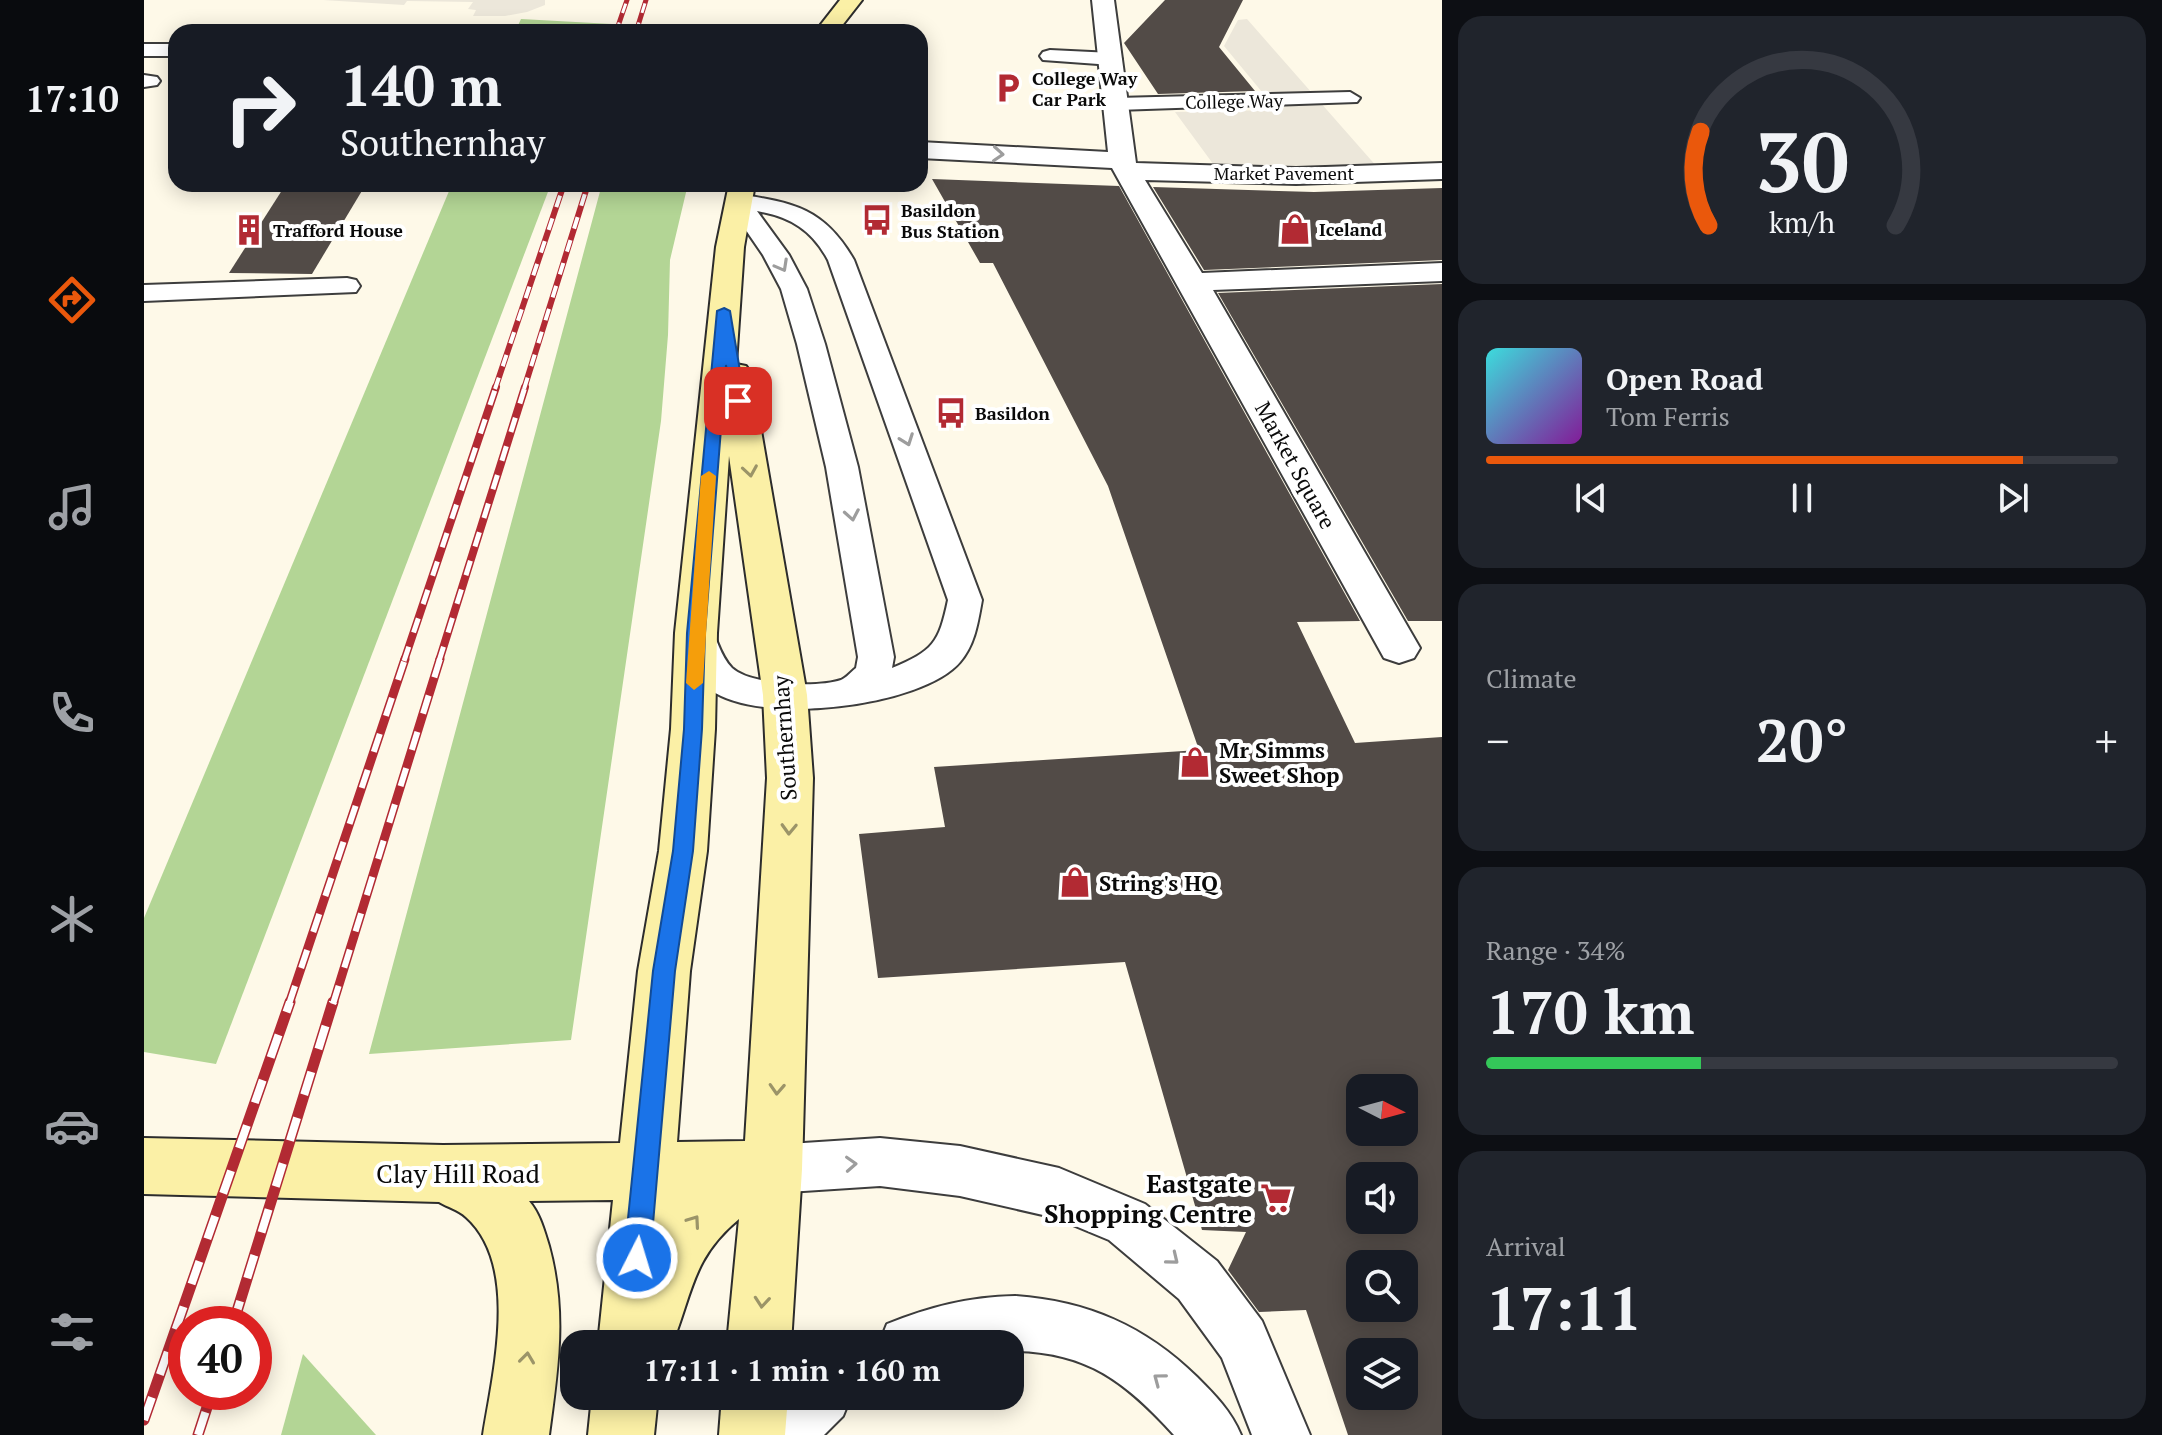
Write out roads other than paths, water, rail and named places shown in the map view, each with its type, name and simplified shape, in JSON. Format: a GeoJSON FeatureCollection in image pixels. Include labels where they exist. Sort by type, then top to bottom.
{"type":"FeatureCollection","features":[{"type":"Feature","properties":{"kind":"street"},"geometry":{"type":"LineString","coordinates":[[832,24],[851,0]]}},
{"type":"Feature","properties":{"kind":"street","name":"Market Square"},"geometry":{"type":"LineString","coordinates":[[1103,0],[1124,166],[1193,282],[1399,648]]}},
{"type":"Feature","properties":{"kind":"street","name":"Market Pavement"},"geometry":{"type":"LineString","coordinates":[[928,151],[1296,176],[1442,171]]}},
{"type":"Feature","properties":{"kind":"street","name":"Southernhay"},"geometry":{"type":"LineString","coordinates":[[631,1330],[664,971],[683,851],[693,729],[696,633],[730,247],[740,192]]}},
{"type":"Feature","properties":{"kind":"street"},"geometry":{"type":"LineString","coordinates":[[1193,282],[1442,272]]}},
{"type":"Feature","properties":{"kind":"street","name":"Southernhay"},"geometry":{"type":"LineString","coordinates":[[724,311],[785,695],[790,778],[773,1169],[760,1330]]}},
{"type":"Feature","properties":{"kind":"street","name":"Clay Hill Road"},"geometry":{"type":"LineString","coordinates":[[144,1166],[443,1174],[773,1169]]}},
{"type":"Feature","properties":{"kind":"street"},"geometry":{"type":"LineString","coordinates":[[648,1330],[672,1253],[699,1212],[727,1189],[773,1169]]}},
{"type":"Feature","properties":{"kind":"street"},"geometry":{"type":"LineString","coordinates":[[443,1174],[486,1195],[514,1230],[528,1284],[529,1346],[516,1435]]}},
{"type":"Feature","properties":{"kind":"street"},"geometry":{"type":"LineString","coordinates":[[752,1435],[754,1410]]}},
{"type":"Feature","properties":{"kind":"lane"},"geometry":{"type":"LineString","coordinates":[[144,50],[168,50]]}},
{"type":"Feature","properties":{"kind":"lane"},"geometry":{"type":"LineString","coordinates":[[1050,56],[1112,59]]}},
{"type":"Feature","properties":{"kind":"lane","name":"College Way"},"geometry":{"type":"LineString","coordinates":[[1117,104],[1350,98]]}},
{"type":"Feature","properties":{"kind":"lane"},"geometry":{"type":"LineString","coordinates":[[740,192],[794,289],[842,467],[876,657],[873,674],[851,692]]}},
{"type":"Feature","properties":{"kind":"lane"},"geometry":{"type":"LineString","coordinates":[[696,633],[707,664],[728,684],[758,693],[785,695],[851,692],[889,685],[924,672],[946,655],[958,635],[965,600],[849,281],[831,240],[819,225],[740,192]]}},
{"type":"Feature","properties":{"kind":"lane"},"geometry":{"type":"LineString","coordinates":[[144,293],[347,286]]}},
{"type":"Feature","properties":{"kind":"lane"},"geometry":{"type":"LineString","coordinates":[[773,1169],[880,1162],[960,1171],[1059,1193],[1127,1222],[1198,1280],[1243,1340],[1281,1435]]}},
{"type":"Feature","properties":{"kind":"lane"},"geometry":{"type":"LineString","coordinates":[[948,1330],[992,1322],[1058,1327],[1119,1349],[1173,1389],[1212,1435]]}},
{"type":"Feature","properties":{"kind":"lane"},"geometry":{"type":"LineString","coordinates":[[790,1435],[795,1424],[809,1410]]}},
{"type":"Feature","properties":{"kind":"railway"},"geometry":{"type":"LineString","coordinates":[[619,24],[627,0]]}},
{"type":"Feature","properties":{"kind":"railway"},"geometry":{"type":"LineString","coordinates":[[638,24],[646,0]]}},
{"type":"Feature","properties":{"kind":"railway"},"geometry":{"type":"LineString","coordinates":[[495,389],[561,192]]}},
{"type":"Feature","properties":{"kind":"railway"},"geometry":{"type":"LineString","coordinates":[[524,389],[586,192]]}},
{"type":"Feature","properties":{"kind":"railway"},"geometry":{"type":"LineString","coordinates":[[404,661],[496,387]]}},
{"type":"Feature","properties":{"kind":"railway"},"geometry":{"type":"LineString","coordinates":[[439,661],[525,387]]}},
{"type":"Feature","properties":{"kind":"railway"},"geometry":{"type":"LineString","coordinates":[[289,1004],[405,659]]}},
{"type":"Feature","properties":{"kind":"railway"},"geometry":{"type":"LineString","coordinates":[[333,1004],[440,659]]}},
{"type":"Feature","properties":{"kind":"railway"},"geometry":{"type":"LineString","coordinates":[[144,1420],[290,1002]]}},
{"type":"Feature","properties":{"kind":"railway"},"geometry":{"type":"LineString","coordinates":[[239,1306],[333,1002]]}},
{"type":"Feature","properties":{"kind":"railway"},"geometry":{"type":"LineString","coordinates":[[198,1435],[206,1410]]}},
{"type":"Feature","properties":{"kind":"place","name":"College Way Car Park"},"geometry":{"type":"Point","coordinates":[1008,88]}},
{"type":"Feature","properties":{"kind":"place","name":"Basildon Bus Station"},"geometry":{"type":"Point","coordinates":[877,220]}},
{"type":"Feature","properties":{"kind":"place","name":"Iceland"},"geometry":{"type":"Point","coordinates":[1295,229]}},
{"type":"Feature","properties":{"kind":"place","name":"Trafford House"},"geometry":{"type":"Point","coordinates":[249,230]}},
{"type":"Feature","properties":{"kind":"place","name":"Basildon"},"geometry":{"type":"Point","coordinates":[951,413]}},
{"type":"Feature","properties":{"kind":"place","name":"Mr Simms Sweet Shop"},"geometry":{"type":"Point","coordinates":[1195,762]}},
{"type":"Feature","properties":{"kind":"place","name":"String's HQ"},"geometry":{"type":"Point","coordinates":[1075,882]}},
{"type":"Feature","properties":{"kind":"place","name":"Eastgate Shopping Centre"},"geometry":{"type":"Point","coordinates":[1276,1198]}}]}
